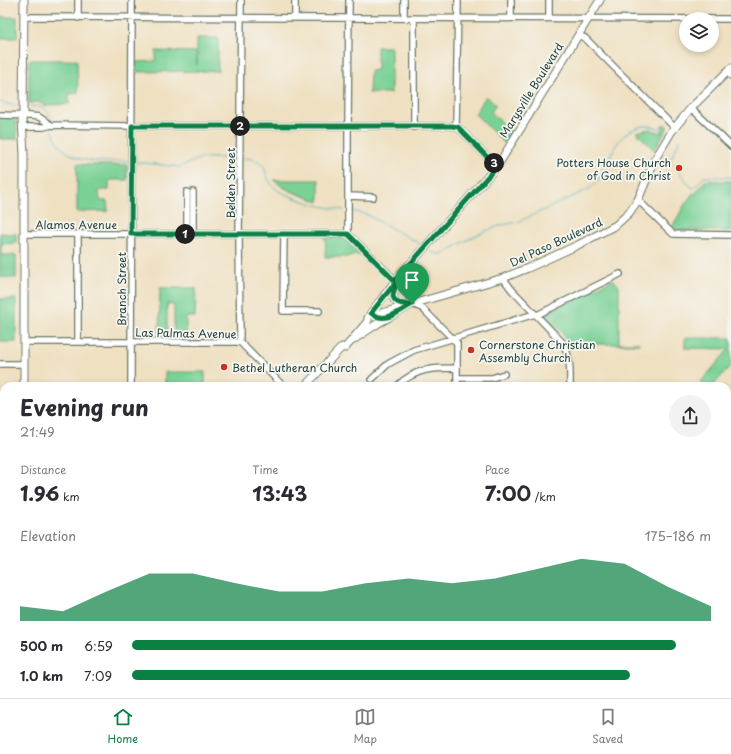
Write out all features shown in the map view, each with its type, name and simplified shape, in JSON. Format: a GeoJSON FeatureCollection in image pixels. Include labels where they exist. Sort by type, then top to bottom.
{"type":"FeatureCollection","features":[{"type":"Feature","properties":{"kind":"main road"},"geometry":{"type":"LineString","coordinates":[[24,0],[22,127],[24,154],[24,382]]}},
{"type":"Feature","properties":{"kind":"main road","name":"Marysville Boulevard"},"geometry":{"type":"LineString","coordinates":[[342,348],[345,348],[368,321],[370,315],[396,282],[498,165],[600,0]]}},
{"type":"Feature","properties":{"kind":"main road","name":"Del Paso Boulevard"},"geometry":{"type":"LineString","coordinates":[[350,342],[386,318],[412,304],[503,278],[540,263],[609,230],[626,216],[638,200],[658,154],[674,127],[691,108],[730,72]]}},
{"type":"Feature","properties":{"kind":"main road"},"geometry":{"type":"LineString","coordinates":[[396,282],[393,292],[394,299],[399,304],[412,304]]}},
{"type":"Feature","properties":{"kind":"main road"},"geometry":{"type":"LineString","coordinates":[[370,315],[412,304]]}},
{"type":"Feature","properties":{"kind":"main road"},"geometry":{"type":"LineString","coordinates":[[370,315],[386,318]]}},
{"type":"Feature","properties":{"kind":"main road","name":"Marysville Boulevard"},"geometry":{"type":"LineString","coordinates":[[342,348],[342,344],[364,318],[370,315]]}},
{"type":"Feature","properties":{"kind":"main road"},"geometry":{"type":"LineString","coordinates":[[309,382],[342,348]]}},
{"type":"Feature","properties":{"kind":"street"},"geometry":{"type":"LineString","coordinates":[[78,0],[78,18]]}},
{"type":"Feature","properties":{"kind":"street","name":"Branch Street"},"geometry":{"type":"LineString","coordinates":[[131,382],[132,0]]}},
{"type":"Feature","properties":{"kind":"street","name":"Belden Street"},"geometry":{"type":"LineString","coordinates":[[240,342],[239,234],[241,0]]}},
{"type":"Feature","properties":{"kind":"street"},"geometry":{"type":"LineString","coordinates":[[295,0],[295,18]]}},
{"type":"Feature","properties":{"kind":"street"},"geometry":{"type":"LineString","coordinates":[[350,0],[348,234],[396,282]]}},
{"type":"Feature","properties":{"kind":"street"},"geometry":{"type":"LineString","coordinates":[[404,0],[404,18]]}},
{"type":"Feature","properties":{"kind":"street"},"geometry":{"type":"LineString","coordinates":[[456,126],[458,0]]}},
{"type":"Feature","properties":{"kind":"street"},"geometry":{"type":"LineString","coordinates":[[511,0],[511,18]]}},
{"type":"Feature","properties":{"kind":"street"},"geometry":{"type":"LineString","coordinates":[[549,0],[549,18]]}},
{"type":"Feature","properties":{"kind":"street"},"geometry":{"type":"LineString","coordinates":[[24,17],[458,19],[731,18]]}},
{"type":"Feature","properties":{"kind":"street"},"geometry":{"type":"LineString","coordinates":[[414,18],[414,126]]}},
{"type":"Feature","properties":{"kind":"street"},"geometry":{"type":"LineString","coordinates":[[578,35],[585,38],[674,127]]}},
{"type":"Feature","properties":{"kind":"street"},"geometry":{"type":"LineString","coordinates":[[691,108],[731,146]]}},
{"type":"Feature","properties":{"kind":"street"},"geometry":{"type":"LineString","coordinates":[[0,115],[39,117],[51,125]]}},
{"type":"Feature","properties":{"kind":"street"},"geometry":{"type":"LineString","coordinates":[[22,127],[44,127],[51,125],[456,126],[492,162],[498,165]]}},
{"type":"Feature","properties":{"kind":"street"},"geometry":{"type":"LineString","coordinates":[[190,194],[190,234]]}},
{"type":"Feature","properties":{"kind":"street"},"geometry":{"type":"LineString","coordinates":[[349,196],[373,197]]}},
{"type":"Feature","properties":{"kind":"street"},"geometry":{"type":"LineString","coordinates":[[638,200],[673,234],[731,235]]}},
{"type":"Feature","properties":{"kind":"street","name":"Alamos Avenue"},"geometry":{"type":"LineString","coordinates":[[24,234],[348,234]]}},
{"type":"Feature","properties":{"kind":"street"},"geometry":{"type":"LineString","coordinates":[[78,234],[78,342]]}},
{"type":"Feature","properties":{"kind":"street"},"geometry":{"type":"LineString","coordinates":[[284,234],[283,311],[319,310]]}},
{"type":"Feature","properties":{"kind":"street"},"geometry":{"type":"LineString","coordinates":[[372,379],[388,364],[405,354],[536,314],[620,274]]}},
{"type":"Feature","properties":{"kind":"street"},"geometry":{"type":"LineString","coordinates":[[503,278],[508,286],[557,334],[566,348],[570,362],[570,382]]}},
{"type":"Feature","properties":{"kind":"street"},"geometry":{"type":"LineString","coordinates":[[412,304],[422,308],[457,343],[457,382]]}},
{"type":"Feature","properties":{"kind":"street","name":"Las Palmas Avenue"},"geometry":{"type":"LineString","coordinates":[[24,342],[240,342],[279,382]]}},
{"type":"Feature","properties":{"kind":"street"},"geometry":{"type":"LineString","coordinates":[[0,364],[24,364]]}},
{"type":"Feature","properties":{"kind":"street"},"geometry":{"type":"LineString","coordinates":[[402,382],[422,370],[434,368],[457,368]]}},
{"type":"Feature","properties":{"kind":"street"},"geometry":{"type":"LineString","coordinates":[[457,378],[492,378],[504,374]]}},
{"type":"Feature","properties":{"kind":"green space"},"geometry":{"type":"Polygon","coordinates":[[[0,17],[17,17],[17,38],[0,38],[0,17]]]}},
{"type":"Feature","properties":{"kind":"green space"},"geometry":{"type":"Polygon","coordinates":[[[197,38],[218,38],[218,71],[136,72],[136,62],[156,61],[156,51],[196,52],[197,65],[197,38]]]}},
{"type":"Feature","properties":{"kind":"green space"},"geometry":{"type":"Polygon","coordinates":[[[377,47],[391,47],[391,93],[369,93],[370,71],[377,70],[377,47]]]}},
{"type":"Feature","properties":{"kind":"green space"},"geometry":{"type":"Polygon","coordinates":[[[29,60],[77,60],[78,93],[69,94],[69,104],[46,106],[38,102],[29,103],[29,60]]]}},
{"type":"Feature","properties":{"kind":"green space"},"geometry":{"type":"Polygon","coordinates":[[[486,96],[496,105],[491,112],[511,131],[504,143],[475,114],[486,96]]]}},
{"type":"Feature","properties":{"kind":"green space"},"geometry":{"type":"Polygon","coordinates":[[[0,117],[12,118],[16,121],[17,139],[0,139],[0,117]]]}},
{"type":"Feature","properties":{"kind":"green space"},"geometry":{"type":"Polygon","coordinates":[[[664,124],[667,126],[667,129],[654,150],[636,132],[649,129],[661,133],[664,128],[661,126],[664,124]]]}},
{"type":"Feature","properties":{"kind":"green space"},"geometry":{"type":"Polygon","coordinates":[[[77,164],[127,165],[127,180],[109,180],[109,190],[99,190],[100,201],[107,201],[108,211],[77,212],[77,164]]]}},
{"type":"Feature","properties":{"kind":"green space"},"geometry":{"type":"Polygon","coordinates":[[[274,180],[319,180],[319,202],[284,188],[274,180]]]}},
{"type":"Feature","properties":{"kind":"green space"},"geometry":{"type":"Polygon","coordinates":[[[705,181],[731,181],[731,231],[675,230],[672,227],[685,204],[705,181]]]}},
{"type":"Feature","properties":{"kind":"green space"},"geometry":{"type":"Polygon","coordinates":[[[0,233],[16,234],[16,243],[1,244],[1,255],[16,255],[16,278],[0,277],[0,233]]]}},
{"type":"Feature","properties":{"kind":"green space"},"geometry":{"type":"Polygon","coordinates":[[[343,237],[360,253],[359,255],[356,254],[346,257],[325,257],[326,238],[323,238],[343,237]]]}},
{"type":"Feature","properties":{"kind":"green space"},"geometry":{"type":"Polygon","coordinates":[[[613,279],[619,286],[619,343],[639,344],[579,344],[571,348],[562,333],[543,315],[613,279]]]}},
{"type":"Feature","properties":{"kind":"green space"},"geometry":{"type":"Polygon","coordinates":[[[160,288],[196,288],[195,317],[186,317],[186,339],[174,339],[174,305],[167,304],[167,339],[159,339],[160,288]]]}},
{"type":"Feature","properties":{"kind":"green space"},"geometry":{"type":"Polygon","coordinates":[[[0,299],[16,299],[16,342],[0,342],[0,299]]]}},
{"type":"Feature","properties":{"kind":"green space"},"geometry":{"type":"Polygon","coordinates":[[[685,338],[731,338],[731,365],[716,382],[701,382],[729,349],[685,348],[685,338]]]}},
{"type":"Feature","properties":{"kind":"green space"},"geometry":{"type":"Polygon","coordinates":[[[165,372],[205,372],[205,382],[165,382],[165,372]]]}},
{"type":"Feature","properties":{"kind":"waterway"},"geometry":{"type":"LineString","coordinates":[[0,102],[16,106]]}},
{"type":"Feature","properties":{"kind":"waterway"},"geometry":{"type":"LineString","coordinates":[[30,106],[43,107],[51,119]]}},
{"type":"Feature","properties":{"kind":"waterway"},"geometry":{"type":"LineString","coordinates":[[431,252],[442,254],[488,230],[498,226],[518,222],[589,189],[602,174],[619,140],[626,134],[643,126],[663,130]]}},
{"type":"Feature","properties":{"kind":"waterway"},"geometry":{"type":"LineString","coordinates":[[52,129],[57,141],[64,150],[72,156],[93,161],[127,161]]}},
{"type":"Feature","properties":{"kind":"waterway"},"geometry":{"type":"LineString","coordinates":[[679,139],[670,160],[691,187],[694,188],[704,177],[731,177]]}},
{"type":"Feature","properties":{"kind":"waterway"},"geometry":{"type":"LineString","coordinates":[[136,162],[180,167],[201,158],[235,158]]}},
{"type":"Feature","properties":{"kind":"waterway"},"geometry":{"type":"LineString","coordinates":[[244,158],[253,159],[263,165],[270,182],[281,192],[309,203],[344,210]]}},
{"type":"Feature","properties":{"kind":"waterway"},"geometry":{"type":"LineString","coordinates":[[351,211],[368,215],[420,244]]}},
{"type":"Feature","properties":{"kind":"place","name":"Potters House Church of God in Christ"},"geometry":{"type":"Point","coordinates":[679,168]}},
{"type":"Feature","properties":{"kind":"place","name":"Cornerstone Christian Assembly Church"},"geometry":{"type":"Point","coordinates":[471,350]}},
{"type":"Feature","properties":{"kind":"place","name":"Bethel Lutheran Church"},"geometry":{"type":"Point","coordinates":[224,367]}},
{"type":"Feature","properties":{"kind":"route"},"geometry":{"type":"LineString","coordinates":[[412,304],[386,318],[376,317],[371,313],[396,282],[397,279],[498,165],[492,162],[458,127],[132,126],[131,234],[348,234],[396,282],[393,296],[396,302],[399,304],[412,304]]}}]}
